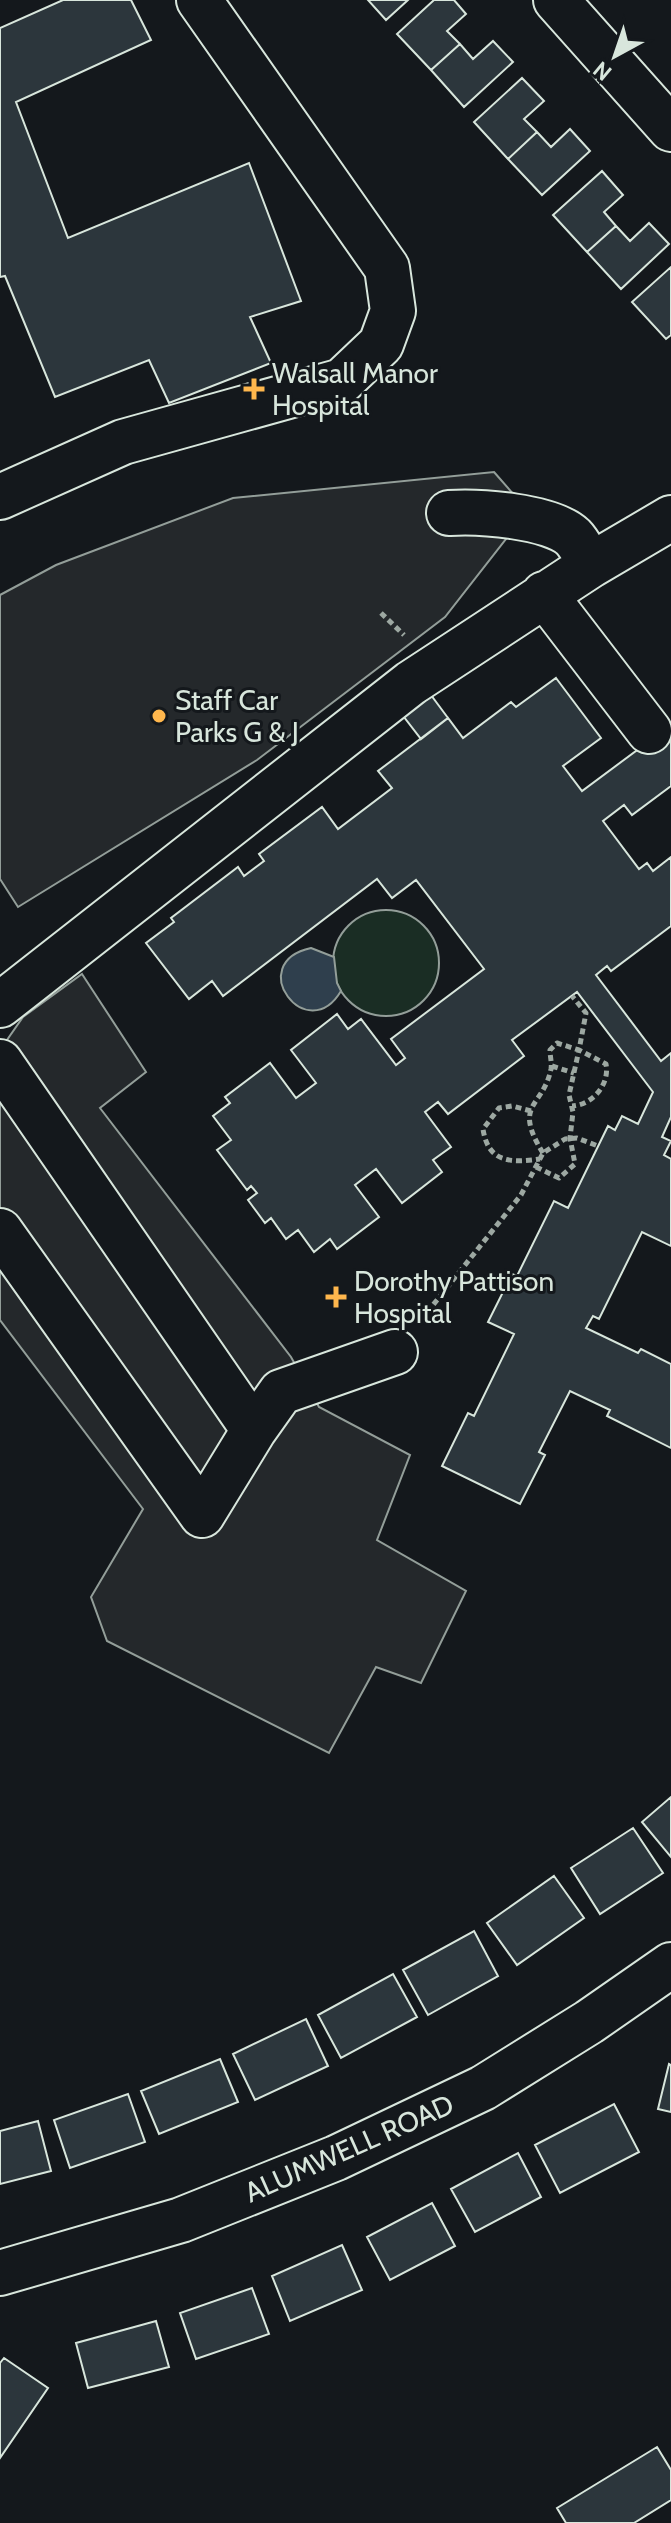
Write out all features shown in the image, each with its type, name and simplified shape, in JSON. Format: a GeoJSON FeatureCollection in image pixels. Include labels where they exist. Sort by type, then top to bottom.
{"type":"FeatureCollection","features":[{"type":"Feature","properties":{"kind":"street"},"geometry":{"type":"LineString","coordinates":[[0,497],[123,442],[342,381],[381,344],[393,311],[387,268],[199,0]]}},
{"type":"Feature","properties":{"kind":"street"},"geometry":{"type":"LineString","coordinates":[[556,0],[671,129]]}},
{"type":"Feature","properties":{"kind":"street"},"geometry":{"type":"LineString","coordinates":[[0,1005],[411,683],[544,594],[668,522]]}},
{"type":"Feature","properties":{"kind":"street"},"geometry":{"type":"LineString","coordinates":[[450,527],[473,533],[518,536],[560,549],[591,565]]}},
{"type":"Feature","properties":{"kind":"street"},"geometry":{"type":"LineString","coordinates":[[544,594],[649,731]]}},
{"type":"Feature","properties":{"kind":"street"},"geometry":{"type":"LineString","coordinates":[[0,1062],[254,1430]]}},
{"type":"Feature","properties":{"kind":"street"},"geometry":{"type":"LineString","coordinates":[[0,1231],[202,1515],[281,1392],[395,1352]]}},
{"type":"Feature","properties":{"kind":"street","name":"ALUMWELL ROAD"},"geometry":{"type":"LineString","coordinates":[[0,2273],[181,2220],[336,2158],[483,2088],[589,2022],[671,1965]]}},
{"type":"Feature","properties":{"kind":"path"},"geometry":{"type":"LineString","coordinates":[[536,1167],[559,1178],[575,1164],[570,1138],[572,1106],[569,1095],[586,1013],[572,996]]}},
{"type":"Feature","properties":{"kind":"path"},"geometry":{"type":"LineString","coordinates":[[395,1352],[521,1195],[542,1156],[529,1121],[552,1066],[550,1050],[557,1043],[606,1064],[608,1073],[594,1099],[586,1105],[572,1106]]}},
{"type":"Feature","properties":{"kind":"path"},"geometry":{"type":"LineString","coordinates":[[552,1066],[574,1073]]}},
{"type":"Feature","properties":{"kind":"path"},"geometry":{"type":"LineString","coordinates":[[531,1111],[512,1106],[499,1108],[483,1129],[485,1141],[493,1155],[506,1163],[542,1156],[570,1138],[598,1146]]}},
{"type":"Feature","properties":{"kind":"green space"},"geometry":{"type":"Polygon","coordinates":[[[386,910],[406,914],[423,926],[435,943],[439,963],[435,983],[423,1000],[406,1012],[386,1016],[366,1012],[349,1000],[337,983],[333,963],[337,943],[349,926],[366,914],[386,910]]]}},
{"type":"Feature","properties":{"kind":"shaded area","name":"Staff Car Parks G & J"},"geometry":{"type":"Polygon","coordinates":[[[494,472],[528,511],[445,617],[257,760],[18,907],[0,879],[0,595],[56,565],[233,498],[494,472]]]}},
{"type":"Feature","properties":{"kind":"shaded area"},"geometry":{"type":"Polygon","coordinates":[[[82,974],[146,1072],[100,1108],[291,1357],[319,1407],[410,1455],[377,1540],[466,1591],[421,1683],[376,1667],[329,1753],[107,1641],[91,1597],[143,1509],[0,1320],[0,1050],[23,1017],[82,974]]]}},
{"type":"Feature","properties":{"kind":"water"},"geometry":{"type":"Polygon","coordinates":[[[311,948],[334,957],[341,991],[327,1006],[312,1010],[299,1006],[288,996],[282,983],[282,969],[291,956],[311,948]]]}},
{"type":"Feature","properties":{"kind":"building"},"geometry":{"type":"Polygon","coordinates":[[[63,0],[131,0],[151,40],[16,102],[68,238],[249,163],[301,301],[250,317],[271,363],[169,403],[149,360],[55,397],[5,276],[0,277],[0,28],[63,0]]]}},
{"type":"Feature","properties":{"kind":"building"},"geometry":{"type":"Polygon","coordinates":[[[368,0],[408,0],[386,20],[368,0]]]}},
{"type":"Feature","properties":{"kind":"building"},"geometry":{"type":"Polygon","coordinates":[[[434,0],[454,0],[466,14],[447,31],[460,44],[431,70],[397,34],[434,0]]]}},
{"type":"Feature","properties":{"kind":"building"},"geometry":{"type":"Polygon","coordinates":[[[493,41],[513,62],[464,107],[431,70],[460,44],[473,59],[493,41]]]}},
{"type":"Feature","properties":{"kind":"building"},"geometry":{"type":"Polygon","coordinates":[[[522,78],[544,101],[524,119],[537,132],[508,159],[474,122],[522,78]]]}},
{"type":"Feature","properties":{"kind":"building"},"geometry":{"type":"Polygon","coordinates":[[[570,129],[590,151],[542,195],[508,159],[537,132],[551,147],[570,129]]]}},
{"type":"Feature","properties":{"kind":"building"},"geometry":{"type":"Polygon","coordinates":[[[602,171],[623,195],[604,212],[616,226],[587,252],[553,215],[602,171]]]}},
{"type":"Feature","properties":{"kind":"building"},"geometry":{"type":"Polygon","coordinates":[[[649,223],[669,244],[621,289],[587,252],[616,226],[630,241],[649,223]]]}},
{"type":"Feature","properties":{"kind":"building"},"geometry":{"type":"Polygon","coordinates":[[[671,267],[671,335],[666,339],[632,302],[671,267]]]}},
{"type":"Feature","properties":{"kind":"building"},"geometry":{"type":"Polygon","coordinates":[[[556,678],[601,738],[563,766],[582,791],[671,725],[671,786],[632,815],[624,805],[603,821],[639,869],[647,863],[653,871],[671,857],[671,926],[611,971],[607,966],[596,975],[661,1061],[671,1053],[671,1117],[662,1137],[671,1141],[664,1155],[671,1159],[671,1246],[642,1232],[599,1319],[593,1316],[586,1328],[638,1353],[641,1349],[671,1364],[671,1448],[607,1416],[610,1410],[570,1391],[539,1452],[545,1455],[520,1504],[442,1466],[468,1413],[474,1416],[514,1334],[488,1322],[512,1274],[517,1276],[554,1201],[568,1208],[608,1126],[615,1130],[622,1116],[638,1124],[653,1092],[577,992],[512,1040],[524,1056],[448,1114],[438,1102],[425,1112],[451,1147],[433,1160],[442,1172],[402,1203],[376,1169],[355,1185],[379,1217],[337,1249],[330,1239],[314,1252],[298,1230],[286,1239],[271,1218],[265,1223],[248,1200],[257,1193],[251,1186],[247,1190],[217,1150],[231,1140],[213,1116],[230,1103],[225,1097],[270,1063],[296,1098],[316,1083],[291,1050],[337,1014],[348,1029],[361,1019],[396,1065],[405,1058],[391,1039],[484,969],[416,880],[392,898],[377,879],[223,996],[212,981],[189,999],[146,943],[174,922],[171,918],[238,867],[244,876],[264,861],[259,854],[322,807],[338,829],[392,788],[378,771],[448,718],[463,738],[511,702],[516,707],[556,678]]]}},
{"type":"Feature","properties":{"kind":"building"},"geometry":{"type":"Polygon","coordinates":[[[425,687],[448,718],[421,739],[397,708],[425,687]]]}},
{"type":"Feature","properties":{"kind":"building"},"geometry":{"type":"Polygon","coordinates":[[[671,1797],[671,1857],[642,1822],[671,1797]]]}},
{"type":"Feature","properties":{"kind":"building"},"geometry":{"type":"Polygon","coordinates":[[[633,1828],[663,1873],[600,1914],[571,1868],[633,1828]]]}},
{"type":"Feature","properties":{"kind":"building"},"geometry":{"type":"Polygon","coordinates":[[[554,1876],[584,1918],[517,1965],[487,1923],[554,1876]]]}},
{"type":"Feature","properties":{"kind":"building"},"geometry":{"type":"Polygon","coordinates":[[[474,1931],[498,1976],[428,2015],[403,1970],[474,1931]]]}},
{"type":"Feature","properties":{"kind":"building"},"geometry":{"type":"Polygon","coordinates":[[[393,1974],[417,2017],[341,2058],[318,2015],[393,1974]]]}},
{"type":"Feature","properties":{"kind":"building"},"geometry":{"type":"Polygon","coordinates":[[[306,2019],[328,2066],[255,2100],[233,2054],[306,2019]]]}},
{"type":"Feature","properties":{"kind":"building"},"geometry":{"type":"Polygon","coordinates":[[[220,2059],[238,2102],[159,2134],[141,2091],[220,2059]]]}},
{"type":"Feature","properties":{"kind":"building"},"geometry":{"type":"Polygon","coordinates":[[[671,2065],[671,2112],[658,2109],[671,2065]]]}},
{"type":"Feature","properties":{"kind":"building"},"geometry":{"type":"Polygon","coordinates":[[[128,2094],[145,2142],[70,2168],[54,2120],[128,2094]]]}},
{"type":"Feature","properties":{"kind":"building"},"geometry":{"type":"Polygon","coordinates":[[[614,2104],[639,2152],[560,2193],[535,2145],[614,2104]]]}},
{"type":"Feature","properties":{"kind":"building"},"geometry":{"type":"Polygon","coordinates":[[[38,2121],[51,2171],[0,2184],[0,2131],[38,2121]]]}},
{"type":"Feature","properties":{"kind":"building"},"geometry":{"type":"Polygon","coordinates":[[[518,2153],[541,2197],[475,2232],[451,2189],[518,2153]]]}},
{"type":"Feature","properties":{"kind":"building"},"geometry":{"type":"Polygon","coordinates":[[[432,2203],[455,2246],[390,2280],[367,2237],[432,2203]]]}},
{"type":"Feature","properties":{"kind":"building"},"geometry":{"type":"Polygon","coordinates":[[[342,2245],[362,2290],[290,2321],[272,2276],[342,2245]]]}},
{"type":"Feature","properties":{"kind":"building"},"geometry":{"type":"Polygon","coordinates":[[[252,2288],[269,2334],[196,2359],[180,2313],[252,2288]]]}},
{"type":"Feature","properties":{"kind":"building"},"geometry":{"type":"Polygon","coordinates":[[[156,2321],[169,2367],[88,2388],[76,2343],[156,2321]]]}},
{"type":"Feature","properties":{"kind":"building"},"geometry":{"type":"Polygon","coordinates":[[[4,2358],[48,2388],[0,2458],[0,2363],[4,2358]]]}},
{"type":"Feature","properties":{"kind":"building"},"geometry":{"type":"Polygon","coordinates":[[[657,2447],[671,2470],[671,2500],[634,2523],[566,2523],[557,2508],[657,2447]]]}},
{"type":"Feature","properties":{"kind":"place","name":"Walsall Manor Hospital"},"geometry":{"type":"Point","coordinates":[254,389]}},
{"type":"Feature","properties":{"kind":"place","name":"Staff Car Parks G & J"},"geometry":{"type":"Point","coordinates":[159,716]}},
{"type":"Feature","properties":{"kind":"place","name":"Dorothy Pattison Hospital"},"geometry":{"type":"Point","coordinates":[336,1297]}}]}
